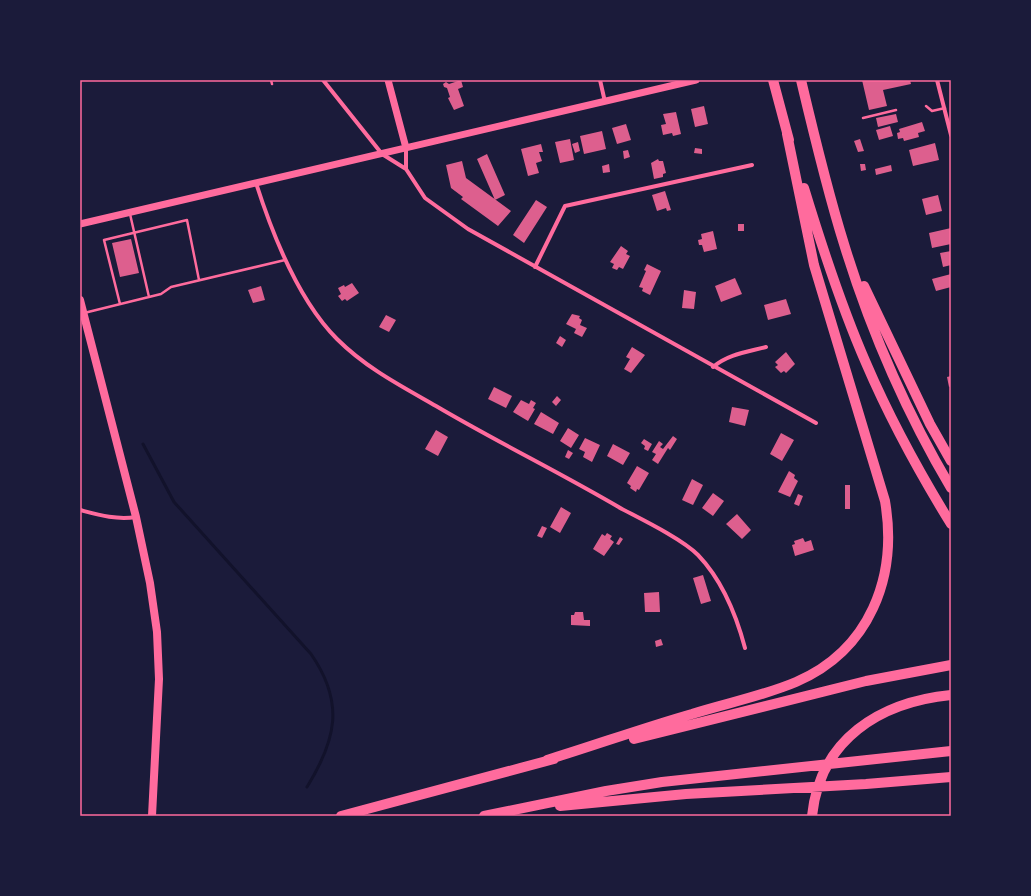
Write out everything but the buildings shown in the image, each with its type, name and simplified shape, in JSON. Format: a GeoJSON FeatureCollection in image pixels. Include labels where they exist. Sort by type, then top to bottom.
{"type":"FeatureCollection","features":[{"type":"Feature","properties":{"kind":"highway"},"geometry":{"type":"LineString","coordinates":[[548,760],[691,714],[779,688],[808,676],[827,664],[849,644],[870,615],[881,590],[888,562],[889,548],[888,521],[885,501],[814,265],[773,80]]}},
{"type":"Feature","properties":{"kind":"highway"},"geometry":{"type":"LineString","coordinates":[[801,80],[844,244],[874,329],[899,390],[921,435],[951,488]]}},
{"type":"Feature","properties":{"kind":"highway"},"geometry":{"type":"LineString","coordinates":[[786,134],[827,261],[865,362],[907,448],[951,524]]}},
{"type":"Feature","properties":{"kind":"highway"},"geometry":{"type":"LineString","coordinates":[[844,244],[930,424],[951,461]]}},
{"type":"Feature","properties":{"kind":"highway"},"geometry":{"type":"LineString","coordinates":[[341,816],[548,760],[859,682],[951,665]]}},
{"type":"Feature","properties":{"kind":"highway"},"geometry":{"type":"LineString","coordinates":[[812,816],[815,798],[825,770],[849,736],[864,723],[894,708],[915,701],[951,695]]}},
{"type":"Feature","properties":{"kind":"highway"},"geometry":{"type":"LineString","coordinates":[[484,816],[606,791],[662,782],[951,751]]}},
{"type":"Feature","properties":{"kind":"highway"},"geometry":{"type":"LineString","coordinates":[[494,816],[565,806],[678,795],[951,777]]}},
{"type":"Feature","properties":{"kind":"main road"},"geometry":{"type":"LineString","coordinates":[[80,300],[136,517],[150,583],[157,632],[159,679],[152,816]]}},
{"type":"Feature","properties":{"kind":"street"},"geometry":{"type":"LineString","coordinates":[[323,80],[382,154],[406,169],[425,198],[468,229],[713,367],[816,423]]}},
{"type":"Feature","properties":{"kind":"street"},"geometry":{"type":"LineString","coordinates":[[388,80],[406,148],[406,169]]}},
{"type":"Feature","properties":{"kind":"street"},"geometry":{"type":"LineString","coordinates":[[600,80],[605,102]]}},
{"type":"Feature","properties":{"kind":"street"},"geometry":{"type":"LineString","coordinates":[[80,224],[696,80]]}},
{"type":"Feature","properties":{"kind":"street"},"geometry":{"type":"LineString","coordinates":[[938,80],[951,135]]}},
{"type":"Feature","properties":{"kind":"street"},"geometry":{"type":"LineString","coordinates":[[535,267],[565,206],[752,165]]}},
{"type":"Feature","properties":{"kind":"street"},"geometry":{"type":"LineString","coordinates":[[256,183],[266,215],[300,288],[316,314],[335,337],[354,356],[376,371],[493,439],[591,491],[696,553],[712,571],[728,601],[740,628],[745,648]]}},
{"type":"Feature","properties":{"kind":"street"},"geometry":{"type":"LineString","coordinates":[[713,367],[721,360],[730,356],[766,347]]}},
{"type":"Feature","properties":{"kind":"street"},"geometry":{"type":"LineString","coordinates":[[80,510],[108,518],[122,519],[136,517]]}},
{"type":"Feature","properties":{"kind":"lane"},"geometry":{"type":"LineString","coordinates":[[271,80],[272,84]]}},
{"type":"Feature","properties":{"kind":"lane"},"geometry":{"type":"LineString","coordinates":[[926,106],[932,111],[944,108]]}},
{"type":"Feature","properties":{"kind":"lane"},"geometry":{"type":"LineString","coordinates":[[863,118],[896,110]]}},
{"type":"Feature","properties":{"kind":"lane"},"geometry":{"type":"LineString","coordinates":[[129,213],[149,298]]}},
{"type":"Feature","properties":{"kind":"lane"},"geometry":{"type":"LineString","coordinates":[[120,304],[104,240],[186,220],[200,280]]}},
{"type":"Feature","properties":{"kind":"lane"},"geometry":{"type":"LineString","coordinates":[[84,313],[149,298],[161,294],[171,287],[287,259]]}},
{"type":"Feature","properties":{"kind":"waterway"},"geometry":{"type":"LineString","coordinates":[[143,444],[174,502],[311,654],[322,672],[329,689],[333,721],[325,753],[307,787]]}}]}
